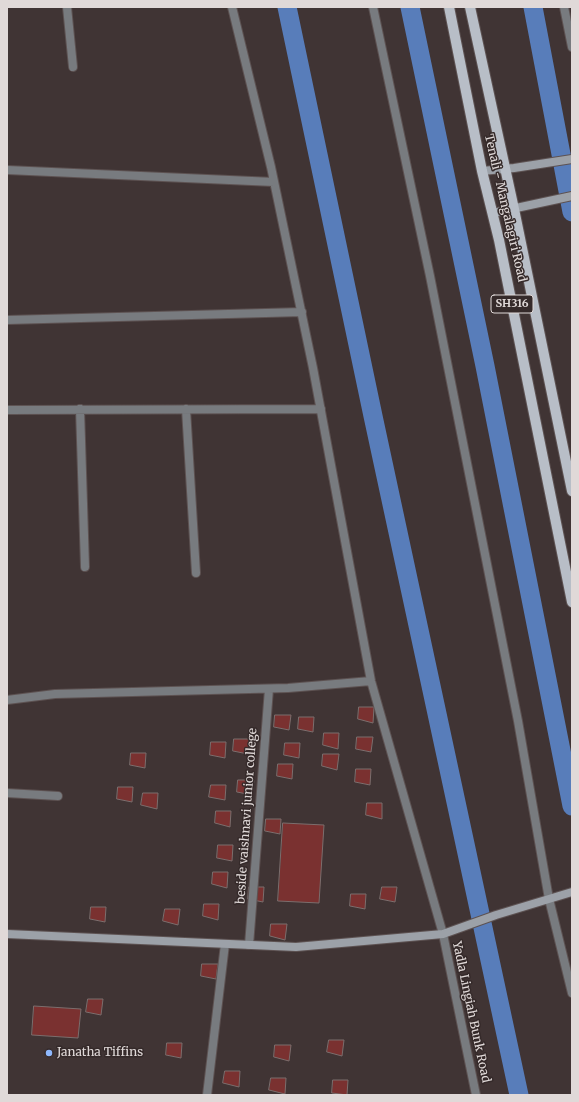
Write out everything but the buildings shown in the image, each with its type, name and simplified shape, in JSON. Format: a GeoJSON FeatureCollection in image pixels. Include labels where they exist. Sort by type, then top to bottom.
{"type":"FeatureCollection","features":[{"type":"Feature","properties":{"kind":"main road","name":"Tenali - Mangalagiri Road"},"geometry":{"type":"LineString","coordinates":[[449,7],[482,171],[499,240],[572,602]]}},
{"type":"Feature","properties":{"kind":"main road","name":"Tenali - Mangalagiri Road"},"geometry":{"type":"LineString","coordinates":[[470,7],[518,208],[572,491]]}},
{"type":"Feature","properties":{"kind":"street"},"geometry":{"type":"LineString","coordinates":[[67,7],[73,67]]}},
{"type":"Feature","properties":{"kind":"street","name":"Yadla Lingiah Bunk Road"},"geometry":{"type":"LineString","coordinates":[[232,7],[274,182],[302,312],[370,681],[443,934],[476,1095]]}},
{"type":"Feature","properties":{"kind":"street"},"geometry":{"type":"LineString","coordinates":[[373,7],[430,276],[516,713],[549,899],[572,993]]}},
{"type":"Feature","properties":{"kind":"street"},"geometry":{"type":"LineString","coordinates":[[564,7],[572,47]]}},
{"type":"Feature","properties":{"kind":"street"},"geometry":{"type":"LineString","coordinates":[[482,171],[509,169],[572,159]]}},
{"type":"Feature","properties":{"kind":"street"},"geometry":{"type":"LineString","coordinates":[[7,170],[274,182]]}},
{"type":"Feature","properties":{"kind":"street"},"geometry":{"type":"LineString","coordinates":[[493,214],[572,196]]}},
{"type":"Feature","properties":{"kind":"street"},"geometry":{"type":"LineString","coordinates":[[7,320],[302,312]]}},
{"type":"Feature","properties":{"kind":"street"},"geometry":{"type":"LineString","coordinates":[[80,409],[85,567]]}},
{"type":"Feature","properties":{"kind":"street"},"geometry":{"type":"LineString","coordinates":[[186,409],[196,573]]}},
{"type":"Feature","properties":{"kind":"street"},"geometry":{"type":"LineString","coordinates":[[7,410],[321,409]]}},
{"type":"Feature","properties":{"kind":"street"},"geometry":{"type":"LineString","coordinates":[[7,700],[54,694],[269,689],[370,681]]}},
{"type":"Feature","properties":{"kind":"street","name":"beside vaishnavi junior college"},"geometry":{"type":"LineString","coordinates":[[249,945],[269,689]]}},
{"type":"Feature","properties":{"kind":"street"},"geometry":{"type":"LineString","coordinates":[[7,794],[58,796]]}},
{"type":"Feature","properties":{"kind":"street"},"geometry":{"type":"LineString","coordinates":[[7,934],[296,947],[443,934],[496,915],[572,892]]}},
{"type":"Feature","properties":{"kind":"street"},"geometry":{"type":"LineString","coordinates":[[208,1095],[225,944]]}},
{"type":"Feature","properties":{"kind":"waterway"},"geometry":{"type":"LineString","coordinates":[[287,7],[519,1095]]}},
{"type":"Feature","properties":{"kind":"waterway"},"geometry":{"type":"LineString","coordinates":[[410,7],[485,366],[572,806]]}},
{"type":"Feature","properties":{"kind":"waterway"},"geometry":{"type":"LineString","coordinates":[[533,7],[572,212]]}},
{"type":"Feature","properties":{"kind":"place","name":"Janatha Tiffins"},"geometry":{"type":"Point","coordinates":[49,1053]}}]}
